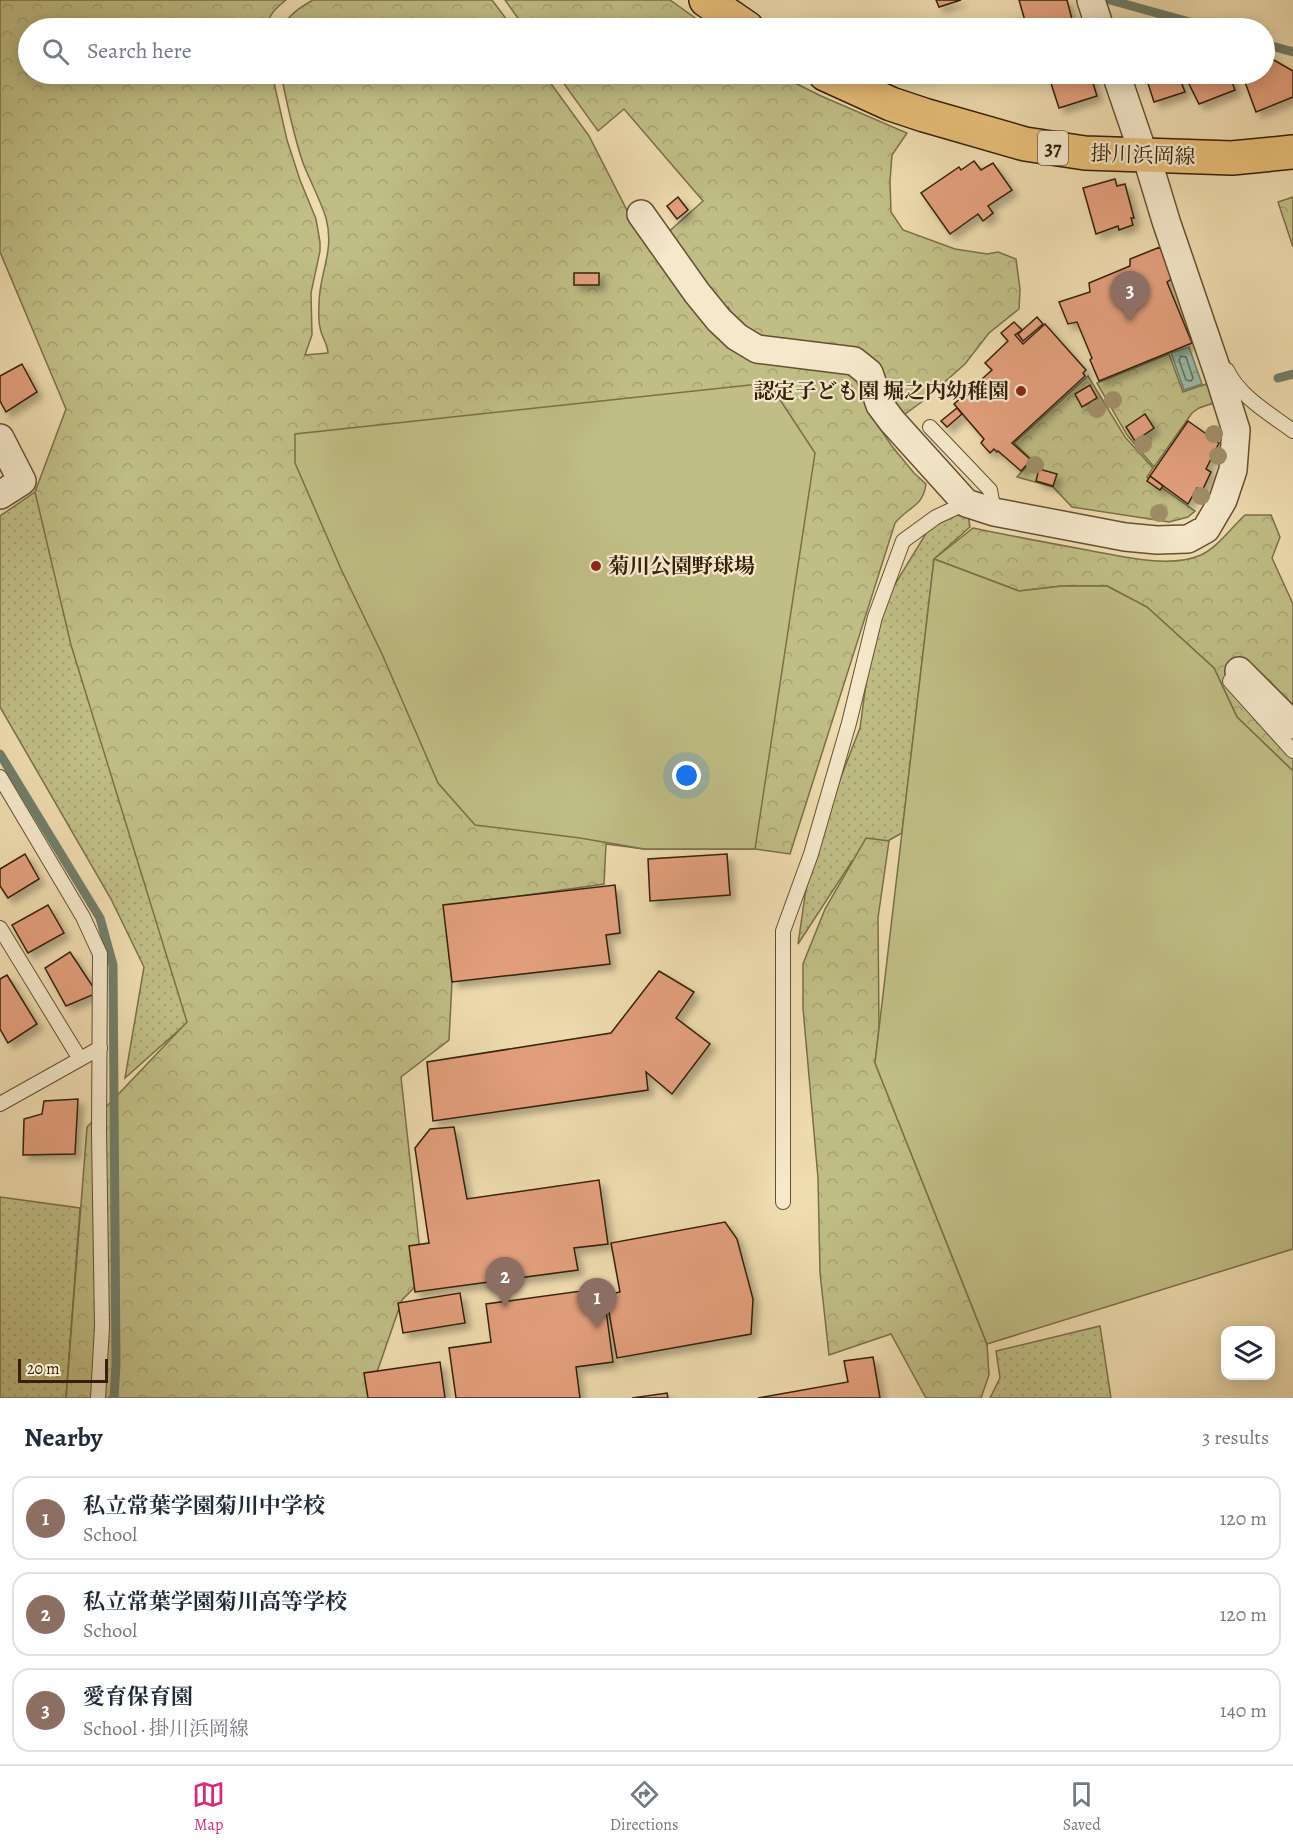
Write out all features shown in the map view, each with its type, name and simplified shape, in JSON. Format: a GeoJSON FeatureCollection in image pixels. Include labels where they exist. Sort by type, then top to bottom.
{"type":"FeatureCollection","features":[{"type":"Feature","properties":{"kind":"main road"},"geometry":{"type":"LineString","coordinates":[[706,0],[732,18]]}},
{"type":"Feature","properties":{"kind":"main road","name":"掛川浜岡線"},"geometry":{"type":"LineString","coordinates":[[847,84],[891,104],[1025,144],[1085,153],[1232,158],[1293,152]]}},
{"type":"Feature","properties":{"kind":"street"},"geometry":{"type":"LineString","coordinates":[[1091,0],[1097,18]]}},
{"type":"Feature","properties":{"kind":"street"},"geometry":{"type":"LineString","coordinates":[[641,214],[697,292],[719,320],[737,337],[757,350],[854,361],[862,366],[869,373],[880,405],[892,421],[966,503],[994,512],[1093,531],[1157,540],[1188,539],[1206,529],[1222,500],[1233,470],[1236,430],[1146,155],[1119,84]]}},
{"type":"Feature","properties":{"kind":"street"},"geometry":{"type":"LineString","coordinates":[[0,438],[22,481],[0,495]]}},
{"type":"Feature","properties":{"kind":"street"},"geometry":{"type":"LineString","coordinates":[[1239,671],[1293,725]]}},
{"type":"Feature","properties":{"kind":"lane"},"geometry":{"type":"LineString","coordinates":[[1203,327],[1232,381],[1259,406],[1293,431]]}},
{"type":"Feature","properties":{"kind":"lane"},"geometry":{"type":"LineString","coordinates":[[930,427],[990,490],[994,512]]}},
{"type":"Feature","properties":{"kind":"lane"},"geometry":{"type":"LineString","coordinates":[[783,1202],[783,931],[811,854],[849,723],[875,617],[903,541],[936,517],[966,503]]}},
{"type":"Feature","properties":{"kind":"lane"},"geometry":{"type":"LineString","coordinates":[[1239,671],[1230,681],[1293,751]]}},
{"type":"Feature","properties":{"kind":"lane"},"geometry":{"type":"LineString","coordinates":[[0,777],[83,917],[100,954],[99,1132],[102,1327],[98,1398]]}},
{"type":"Feature","properties":{"kind":"lane"},"geometry":{"type":"LineString","coordinates":[[0,928],[80,1059]]}},
{"type":"Feature","properties":{"kind":"lane"},"geometry":{"type":"LineString","coordinates":[[0,1104],[100,1048]]}},
{"type":"Feature","properties":{"kind":"green space"},"geometry":{"type":"Polygon","coordinates":[[[0,0],[286,0],[270,18],[18,18],[18,84],[274,84],[287,140],[316,219],[320,242],[311,293],[312,335],[305,355],[328,353],[319,316],[320,293],[329,241],[324,211],[299,152],[283,84],[551,84],[589,136],[632,220],[709,323],[845,370],[857,380],[865,403],[891,445],[926,484],[919,502],[895,523],[790,854],[755,849],[644,849],[606,844],[604,884],[444,907],[452,982],[449,1040],[401,1077],[423,1279],[402,1300],[368,1398],[66,1398],[87,1127],[187,1022],[71,645],[35,492],[66,409],[0,252],[0,0]]]}},
{"type":"Feature","properties":{"kind":"green space"},"geometry":{"type":"Polygon","coordinates":[[[313,0],[492,0],[506,18],[289,18],[313,0]]]}},
{"type":"Feature","properties":{"kind":"green space"},"geometry":{"type":"Polygon","coordinates":[[[505,0],[670,0],[695,18],[518,18],[505,0]]]}},
{"type":"Feature","properties":{"kind":"green space"},"geometry":{"type":"Polygon","coordinates":[[[564,84],[797,84],[907,133],[892,155],[891,212],[903,230],[955,249],[987,254],[998,252],[1016,259],[1020,289],[1019,309],[989,333],[965,364],[923,401],[905,414],[898,416],[879,373],[768,339],[749,330],[733,316],[728,307],[722,311],[665,235],[703,201],[624,109],[598,131],[564,84]]]}},
{"type":"Feature","properties":{"kind":"green space"},"geometry":{"type":"Polygon","coordinates":[[[1293,197],[1293,247],[1278,202],[1293,197]]]}},
{"type":"Feature","properties":{"kind":"green space"},"geometry":{"type":"Polygon","coordinates":[[[1169,354],[1183,392],[1209,383],[1214,403],[1192,413],[1154,467],[1127,435],[1097,383],[1169,354]]]}},
{"type":"Feature","properties":{"kind":"green space"},"geometry":{"type":"Polygon","coordinates":[[[1088,376],[1125,437],[1153,468],[1147,477],[1195,511],[1188,517],[1169,522],[1072,507],[1053,487],[1017,477],[1032,460],[1014,443],[1088,376]]]}},
{"type":"Feature","properties":{"kind":"green space"},"geometry":{"type":"Polygon","coordinates":[[[769,383],[815,453],[755,849],[644,849],[580,838],[475,825],[438,783],[295,463],[295,434],[769,383]]]}},
{"type":"Feature","properties":{"kind":"green space"},"geometry":{"type":"Polygon","coordinates":[[[35,492],[188,1022],[125,1078],[144,967],[111,899],[0,707],[0,516],[35,492]]]}},
{"type":"Feature","properties":{"kind":"green space"},"geometry":{"type":"Polygon","coordinates":[[[966,503],[970,527],[934,559],[902,833],[852,861],[798,944],[811,854],[860,728],[875,617],[936,517],[966,503]]]}},
{"type":"Feature","properties":{"kind":"green space"},"geometry":{"type":"Polygon","coordinates":[[[1245,515],[1271,515],[1280,537],[1272,558],[1293,604],[1293,771],[1237,717],[1214,668],[1147,607],[1107,586],[1062,586],[1019,591],[934,559],[973,528],[1129,558],[1174,561],[1201,555],[1224,537],[1245,515]]]}},
{"type":"Feature","properties":{"kind":"green space"},"geometry":{"type":"Polygon","coordinates":[[[934,559],[1019,591],[1062,586],[1107,586],[1147,607],[1214,668],[1237,717],[1293,771],[1293,1249],[987,1344],[875,1063],[934,559]]]}},
{"type":"Feature","properties":{"kind":"green space"},"geometry":{"type":"Polygon","coordinates":[[[866,838],[889,841],[878,918],[879,1028],[875,1063],[987,1344],[989,1375],[981,1398],[926,1398],[891,1334],[829,1355],[820,1273],[818,1178],[803,1008],[803,964],[825,909],[866,838]]]}},
{"type":"Feature","properties":{"kind":"green space"},"geometry":{"type":"Polygon","coordinates":[[[0,1197],[80,1208],[66,1398],[0,1398],[0,1197]]]}},
{"type":"Feature","properties":{"kind":"green space"},"geometry":{"type":"Polygon","coordinates":[[[1100,1326],[1111,1398],[990,1398],[1000,1378],[996,1351],[1100,1326]]]}},
{"type":"Feature","properties":{"kind":"water"},"geometry":{"type":"Polygon","coordinates":[[[1189,347],[1202,384],[1184,390],[1171,353],[1189,347]]]}},
{"type":"Feature","properties":{"kind":"building"},"geometry":{"type":"Polygon","coordinates":[[[936,0],[961,0],[939,7],[936,0]]]}},
{"type":"Feature","properties":{"kind":"building"},"geometry":{"type":"Polygon","coordinates":[[[1019,0],[1067,0],[1072,18],[1024,18],[1019,0]]]}},
{"type":"Feature","properties":{"kind":"building"},"geometry":{"type":"Polygon","coordinates":[[[1275,61],[1293,71],[1293,97],[1256,112],[1246,84],[1275,84],[1275,61]]]}},
{"type":"Feature","properties":{"kind":"building"},"geometry":{"type":"Polygon","coordinates":[[[1051,84],[1093,84],[1097,96],[1059,108],[1051,84]]]}},
{"type":"Feature","properties":{"kind":"building"},"geometry":{"type":"Polygon","coordinates":[[[1148,84],[1182,84],[1185,92],[1154,102],[1148,84]]]}},
{"type":"Feature","properties":{"kind":"building"},"geometry":{"type":"Polygon","coordinates":[[[1189,84],[1233,84],[1235,90],[1199,104],[1189,84]]]}},
{"type":"Feature","properties":{"kind":"building"},"geometry":{"type":"Polygon","coordinates":[[[974,161],[981,170],[993,163],[1012,190],[988,206],[993,213],[983,221],[978,214],[950,234],[921,193],[959,167],[961,170],[974,161]]]}},
{"type":"Feature","properties":{"kind":"building"},"geometry":{"type":"Polygon","coordinates":[[[1115,179],[1117,186],[1125,184],[1134,218],[1131,218],[1133,225],[1119,230],[1118,226],[1096,234],[1083,188],[1115,179]]]}},
{"type":"Feature","properties":{"kind":"building"},"geometry":{"type":"Polygon","coordinates":[[[678,197],[688,210],[677,219],[667,206],[678,197]]]}},
{"type":"Feature","properties":{"kind":"building"},"geometry":{"type":"Polygon","coordinates":[[[1160,247],[1173,278],[1167,282],[1192,343],[1099,381],[1077,322],[1068,324],[1059,302],[1090,292],[1089,283],[1130,266],[1130,259],[1160,247]]]}},
{"type":"Feature","properties":{"kind":"building"},"geometry":{"type":"Polygon","coordinates":[[[574,273],[599,273],[599,285],[574,285],[574,273]]]}},
{"type":"Feature","properties":{"kind":"building"},"geometry":{"type":"Polygon","coordinates":[[[1037,317],[1043,324],[1023,341],[1018,334],[1037,317]]]}},
{"type":"Feature","properties":{"kind":"building"},"geometry":{"type":"Polygon","coordinates":[[[1014,322],[1022,330],[1015,335],[1023,344],[1045,324],[1086,370],[1083,373],[1085,376],[1012,443],[1031,460],[1021,471],[998,451],[994,449],[990,453],[981,443],[984,439],[954,404],[992,370],[985,363],[1008,341],[1001,333],[1014,322]]]}},
{"type":"Feature","properties":{"kind":"building"},"geometry":{"type":"Polygon","coordinates":[[[22,364],[37,392],[6,412],[0,401],[0,376],[22,364]]]}},
{"type":"Feature","properties":{"kind":"building"},"geometry":{"type":"Polygon","coordinates":[[[1090,385],[1097,398],[1082,407],[1075,394],[1090,385]]]}},
{"type":"Feature","properties":{"kind":"building"},"geometry":{"type":"Polygon","coordinates":[[[957,408],[962,414],[947,427],[941,421],[957,408]]]}},
{"type":"Feature","properties":{"kind":"building"},"geometry":{"type":"Polygon","coordinates":[[[1145,414],[1154,428],[1135,441],[1126,427],[1145,414]]]}},
{"type":"Feature","properties":{"kind":"building"},"geometry":{"type":"Polygon","coordinates":[[[1188,421],[1219,443],[1206,469],[1211,472],[1202,491],[1197,488],[1188,504],[1150,476],[1188,421]]]}},
{"type":"Feature","properties":{"kind":"building"},"geometry":{"type":"Polygon","coordinates":[[[1039,469],[1057,474],[1053,486],[1036,481],[1039,469]]]}},
{"type":"Feature","properties":{"kind":"building"},"geometry":{"type":"Polygon","coordinates":[[[1150,476],[1163,486],[1160,490],[1147,481],[1150,476]]]}},
{"type":"Feature","properties":{"kind":"building"},"geometry":{"type":"Polygon","coordinates":[[[25,854],[39,879],[8,898],[0,886],[0,869],[25,854]]]}},
{"type":"Feature","properties":{"kind":"building"},"geometry":{"type":"Polygon","coordinates":[[[727,854],[730,895],[650,901],[648,859],[727,854]]]}},
{"type":"Feature","properties":{"kind":"building"},"geometry":{"type":"Polygon","coordinates":[[[615,885],[620,933],[606,935],[610,964],[452,982],[443,905],[615,885]]]}},
{"type":"Feature","properties":{"kind":"building"},"geometry":{"type":"Polygon","coordinates":[[[48,905],[64,933],[28,953],[12,925],[48,905]]]}},
{"type":"Feature","properties":{"kind":"building"},"geometry":{"type":"Polygon","coordinates":[[[70,952],[97,993],[66,1006],[45,968],[70,952]]]}},
{"type":"Feature","properties":{"kind":"building"},"geometry":{"type":"Polygon","coordinates":[[[659,971],[694,992],[676,1018],[710,1044],[672,1094],[646,1072],[648,1090],[433,1121],[427,1062],[611,1033],[659,971]]]}},
{"type":"Feature","properties":{"kind":"building"},"geometry":{"type":"Polygon","coordinates":[[[7,975],[37,1024],[8,1043],[0,1029],[0,979],[7,975]]]}},
{"type":"Feature","properties":{"kind":"building"},"geometry":{"type":"Polygon","coordinates":[[[78,1099],[75,1154],[23,1155],[24,1119],[42,1114],[44,1101],[78,1099]]]}},
{"type":"Feature","properties":{"kind":"building"},"geometry":{"type":"Polygon","coordinates":[[[454,1127],[467,1199],[599,1180],[608,1244],[574,1248],[578,1270],[415,1292],[409,1246],[429,1243],[415,1148],[430,1129],[454,1127]]]}},
{"type":"Feature","properties":{"kind":"building"},"geometry":{"type":"Polygon","coordinates":[[[725,1222],[737,1239],[753,1299],[751,1334],[617,1358],[606,1295],[620,1292],[611,1243],[725,1222]]]}},
{"type":"Feature","properties":{"kind":"building"},"geometry":{"type":"Polygon","coordinates":[[[603,1288],[613,1362],[576,1367],[580,1398],[456,1398],[449,1348],[491,1342],[486,1304],[603,1288]]]}},
{"type":"Feature","properties":{"kind":"building"},"geometry":{"type":"Polygon","coordinates":[[[460,1293],[465,1323],[403,1333],[398,1303],[460,1293]]]}},
{"type":"Feature","properties":{"kind":"building"},"geometry":{"type":"Polygon","coordinates":[[[873,1357],[880,1398],[758,1398],[848,1382],[844,1361],[873,1357]]]}},
{"type":"Feature","properties":{"kind":"building"},"geometry":{"type":"Polygon","coordinates":[[[440,1362],[445,1398],[368,1398],[364,1373],[440,1362]]]}},
{"type":"Feature","properties":{"kind":"building"},"geometry":{"type":"Polygon","coordinates":[[[667,1393],[668,1398],[632,1398],[667,1393]]]}},
{"type":"Feature","properties":{"kind":"waterway"},"geometry":{"type":"LineString","coordinates":[[1110,0],[1175,18]]}},
{"type":"Feature","properties":{"kind":"waterway"},"geometry":{"type":"LineString","coordinates":[[1275,47],[1293,52]]}},
{"type":"Feature","properties":{"kind":"waterway"},"geometry":{"type":"LineString","coordinates":[[1278,378],[1293,374]]}},
{"type":"Feature","properties":{"kind":"waterway"},"geometry":{"type":"LineString","coordinates":[[0,754],[100,918],[113,965],[116,1364],[114,1398]]}},
{"type":"Feature","properties":{"kind":"place","name":"愛育保育園"},"geometry":{"type":"Point","coordinates":[1130,321]}},
{"type":"Feature","properties":{"kind":"place","name":"認定子ども園 堀之内幼稚園"},"geometry":{"type":"Point","coordinates":[1021,391]}},
{"type":"Feature","properties":{"kind":"place","name":"菊川公園野球場"},"geometry":{"type":"Point","coordinates":[596,566]}},
{"type":"Feature","properties":{"kind":"place","name":"私立常葉学園菊川高等学校"},"geometry":{"type":"Point","coordinates":[505,1307]}},
{"type":"Feature","properties":{"kind":"place","name":"私立常葉学園菊川中学校"},"geometry":{"type":"Point","coordinates":[597,1328]}}]}
